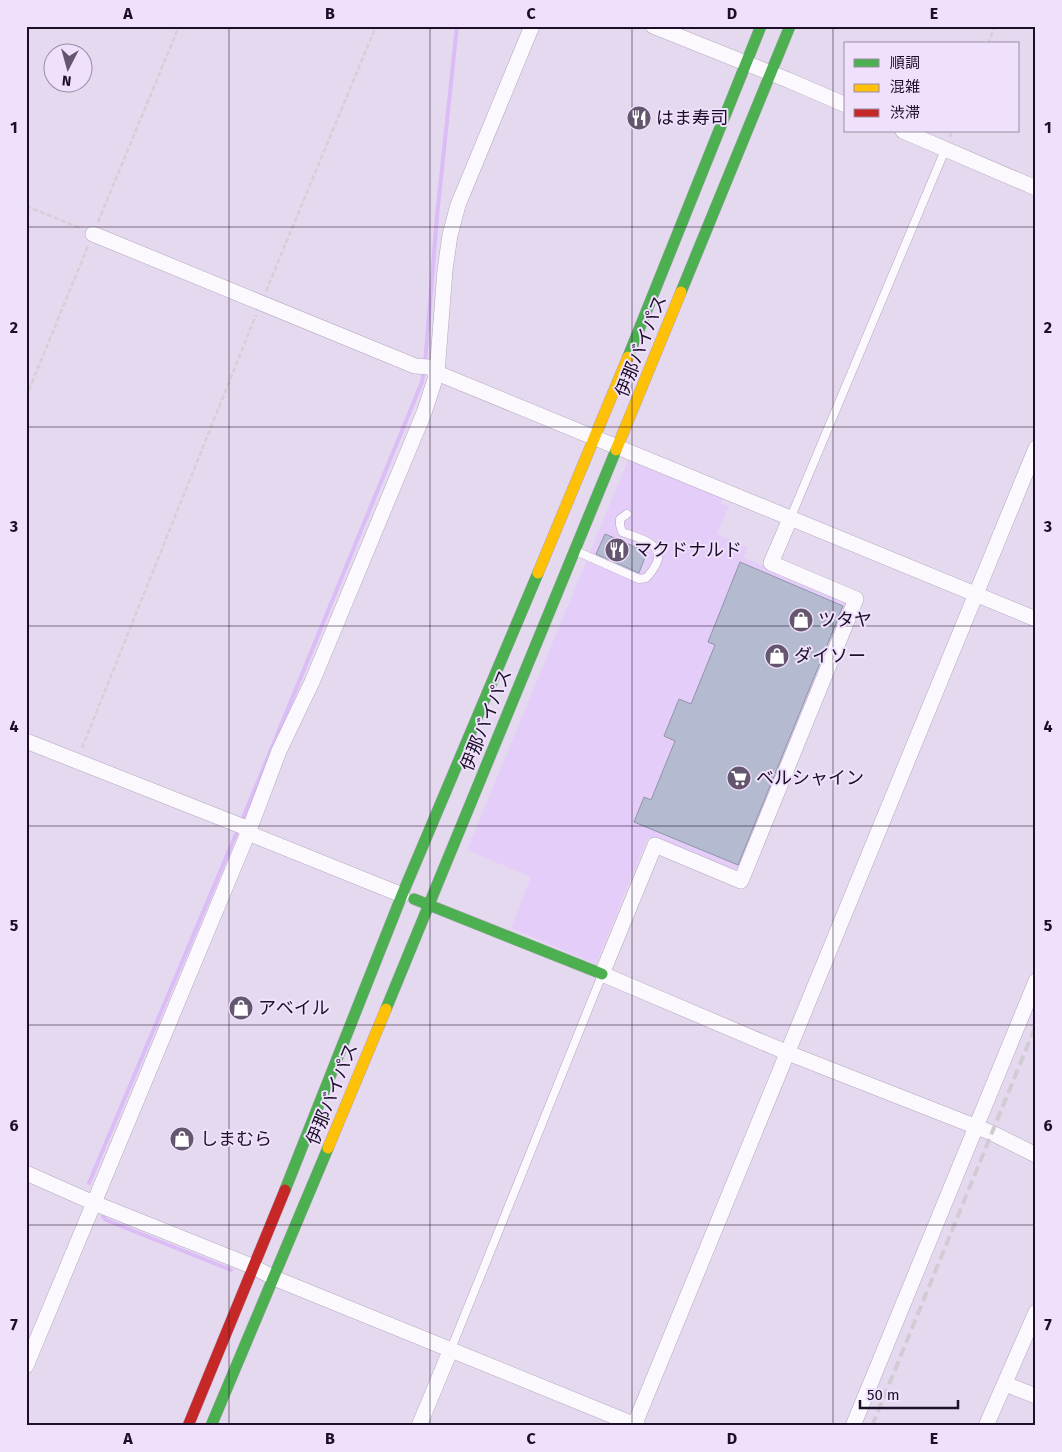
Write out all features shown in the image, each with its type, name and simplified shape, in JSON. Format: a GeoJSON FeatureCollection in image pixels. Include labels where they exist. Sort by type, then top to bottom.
{"type":"FeatureCollection","features":[{"type":"Feature","properties":{"kind":"main road","name":"伊那バイパス"},"geometry":{"type":"LineString","coordinates":[[188,1426],[402,895],[595,438],[761,26]]}},
{"type":"Feature","properties":{"kind":"main road","name":"伊那バイパス"},"geometry":{"type":"LineString","coordinates":[[211,1426],[429,905],[790,26]]}},
{"type":"Feature","properties":{"kind":"main road"},"geometry":{"type":"LineString","coordinates":[[402,895],[602,974]]}},
{"type":"Feature","properties":{"kind":"street"},"geometry":{"type":"LineString","coordinates":[[26,1366],[248,833],[279,751],[312,682],[420,422],[450,235],[458,204],[532,26]]}},
{"type":"Feature","properties":{"kind":"street"},"geometry":{"type":"LineString","coordinates":[[652,26],[746,63],[844,105]]}},
{"type":"Feature","properties":{"kind":"street"},"geometry":{"type":"LineString","coordinates":[[905,132],[1036,188]]}},
{"type":"Feature","properties":{"kind":"street"},"geometry":{"type":"LineString","coordinates":[[93,234],[1036,619]]}},
{"type":"Feature","properties":{"kind":"street"},"geometry":{"type":"LineString","coordinates":[[26,1172],[94,1202],[254,1266],[274,1278],[636,1425],[1036,448]]}},
{"type":"Feature","properties":{"kind":"street"},"geometry":{"type":"LineString","coordinates":[[790,519],[771,564],[856,599],[741,881],[655,845],[602,974],[788,1053],[976,1127],[1036,1155]]}},
{"type":"Feature","properties":{"kind":"street"},"geometry":{"type":"LineString","coordinates":[[26,741],[244,827],[248,833],[402,895]]}},
{"type":"Feature","properties":{"kind":"street"},"geometry":{"type":"LineString","coordinates":[[853,1426],[1036,981]]}},
{"type":"Feature","properties":{"kind":"street"},"geometry":{"type":"LineString","coordinates":[[986,1426],[1036,1312]]}},
{"type":"Feature","properties":{"kind":"street"},"geometry":{"type":"LineString","coordinates":[[419,1426],[451,1349]]}},
{"type":"Feature","properties":{"kind":"street"},"geometry":{"type":"LineString","coordinates":[[1004,1384],[1036,1396]]}},
{"type":"Feature","properties":{"kind":"lane"},"geometry":{"type":"LineString","coordinates":[[790,519],[945,150]]}},
{"type":"Feature","properties":{"kind":"lane"},"geometry":{"type":"LineString","coordinates":[[575,551],[639,579],[646,578],[652,573],[659,553],[651,544],[622,532],[620,519],[626,514]]}},
{"type":"Feature","properties":{"kind":"lane"},"geometry":{"type":"LineString","coordinates":[[451,1349],[602,974]]}},
{"type":"Feature","properties":{"kind":"path"},"geometry":{"type":"LineString","coordinates":[[26,397],[179,26]]}},
{"type":"Feature","properties":{"kind":"path"},"geometry":{"type":"LineString","coordinates":[[77,761],[261,302],[376,26]]}},
{"type":"Feature","properties":{"kind":"path"},"geometry":{"type":"LineString","coordinates":[[989,42],[995,26]]}},
{"type":"Feature","properties":{"kind":"path"},"geometry":{"type":"LineString","coordinates":[[26,206],[93,234]]}},
{"type":"Feature","properties":{"kind":"shaded area"},"geometry":{"type":"Polygon","coordinates":[[[628,460],[723,498],[720,504],[729,506],[717,534],[747,547],[744,558],[840,598],[846,603],[847,608],[741,867],[730,870],[648,837],[596,964],[511,928],[531,877],[467,850],[628,460]]]}},
{"type":"Feature","properties":{"kind":"building"},"geometry":{"type":"Polygon","coordinates":[[[605,534],[647,552],[639,573],[596,554],[605,534]]]}},
{"type":"Feature","properties":{"kind":"building"},"geometry":{"type":"Polygon","coordinates":[[[740,562],[843,606],[738,865],[634,822],[644,797],[651,800],[675,741],[664,736],[679,699],[691,704],[715,645],[708,642],[740,562]]]}},
{"type":"Feature","properties":{"kind":"waterway"},"geometry":{"type":"LineString","coordinates":[[425,364],[437,216],[457,26]]}},
{"type":"Feature","properties":{"kind":"waterway"},"geometry":{"type":"LineString","coordinates":[[243,818],[422,382],[424,370]]}},
{"type":"Feature","properties":{"kind":"waterway"},"geometry":{"type":"LineString","coordinates":[[89,1183],[236,834]]}},
{"type":"Feature","properties":{"kind":"waterway"},"geometry":{"type":"LineString","coordinates":[[103,1216],[106,1220],[231,1270]]}},
{"type":"Feature","properties":{"kind":"railway"},"geometry":{"type":"LineString","coordinates":[[872,1426],[1036,1025]]}},
{"type":"Feature","properties":{"kind":"traffic: fast"},"geometry":{"type":"LineString","coordinates":[[628,357],[761,26]]}},
{"type":"Feature","properties":{"kind":"traffic: fast"},"geometry":{"type":"LineString","coordinates":[[681,292],[790,26]]}},
{"type":"Feature","properties":{"kind":"traffic: fast"},"geometry":{"type":"LineString","coordinates":[[386,1009],[616,450]]}},
{"type":"Feature","properties":{"kind":"traffic: fast"},"geometry":{"type":"LineString","coordinates":[[285,1190],[402,895],[538,573]]}},
{"type":"Feature","properties":{"kind":"traffic: fast"},"geometry":{"type":"LineString","coordinates":[[414,899],[602,974]]}},
{"type":"Feature","properties":{"kind":"traffic: fast"},"geometry":{"type":"LineString","coordinates":[[211,1426],[328,1148]]}},
{"type":"Feature","properties":{"kind":"traffic: slow"},"geometry":{"type":"LineString","coordinates":[[616,450],[681,292]]}},
{"type":"Feature","properties":{"kind":"traffic: slow"},"geometry":{"type":"LineString","coordinates":[[538,573],[628,357]]}},
{"type":"Feature","properties":{"kind":"traffic: slow"},"geometry":{"type":"LineString","coordinates":[[328,1148],[386,1009]]}},
{"type":"Feature","properties":{"kind":"traffic: jam"},"geometry":{"type":"LineString","coordinates":[[188,1426],[285,1190]]}},
{"type":"Feature","properties":{"kind":"place","name":"はま寿司"},"geometry":{"type":"Point","coordinates":[639,118]}},
{"type":"Feature","properties":{"kind":"place","name":"マクドナルド"},"geometry":{"type":"Point","coordinates":[617,550]}},
{"type":"Feature","properties":{"kind":"place","name":"ツタヤ"},"geometry":{"type":"Point","coordinates":[801,620]}},
{"type":"Feature","properties":{"kind":"place","name":"ダイソー"},"geometry":{"type":"Point","coordinates":[777,656]}},
{"type":"Feature","properties":{"kind":"place","name":"ベルシャイン"},"geometry":{"type":"Point","coordinates":[739,778]}},
{"type":"Feature","properties":{"kind":"place","name":"アベイル"},"geometry":{"type":"Point","coordinates":[241,1008]}},
{"type":"Feature","properties":{"kind":"place","name":"しまむら"},"geometry":{"type":"Point","coordinates":[182,1139]}}]}
